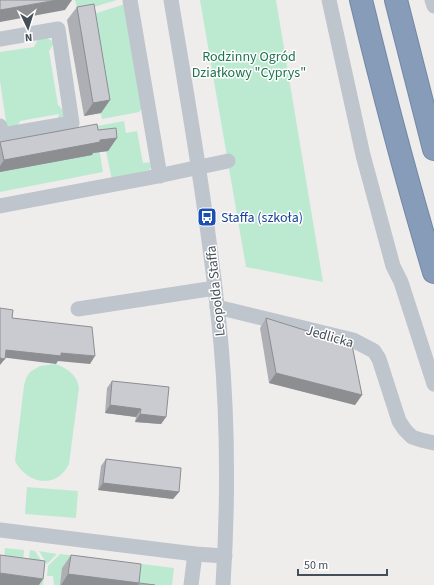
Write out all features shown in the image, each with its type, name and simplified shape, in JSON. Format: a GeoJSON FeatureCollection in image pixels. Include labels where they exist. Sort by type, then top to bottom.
{"type":"FeatureCollection","features":[{"type":"Feature","properties":{"kind":"highway"},"geometry":{"type":"LineString","coordinates":[[361,0],[410,191],[434,272]]}},
{"type":"Feature","properties":{"kind":"highway"},"geometry":{"type":"LineString","coordinates":[[396,0],[434,149]]}},
{"type":"Feature","properties":{"kind":"street"},"geometry":{"type":"LineString","coordinates":[[130,0],[160,176]]}},
{"type":"Feature","properties":{"kind":"street","name":"Leopolda Staffa"},"geometry":{"type":"LineString","coordinates":[[171,0],[207,217],[224,382],[226,493],[223,585]]}},
{"type":"Feature","properties":{"kind":"street"},"geometry":{"type":"LineString","coordinates":[[329,0],[363,155],[393,266],[401,282],[434,384]]}},
{"type":"Feature","properties":{"kind":"street"},"geometry":{"type":"LineString","coordinates":[[432,0],[434,6]]}},
{"type":"Feature","properties":{"kind":"street"},"geometry":{"type":"LineString","coordinates":[[0,39],[58,29],[72,123],[2,135],[0,126]]}},
{"type":"Feature","properties":{"kind":"street"},"geometry":{"type":"LineString","coordinates":[[0,206],[160,176],[228,161]]}},
{"type":"Feature","properties":{"kind":"street"},"geometry":{"type":"LineString","coordinates":[[78,309],[215,288]]}},
{"type":"Feature","properties":{"kind":"street","name":"Jedlicka"},"geometry":{"type":"LineString","coordinates":[[217,307],[353,340],[374,351],[379,359],[399,421],[412,437],[434,443]]}},
{"type":"Feature","properties":{"kind":"street"},"geometry":{"type":"LineString","coordinates":[[0,530],[195,554],[225,556]]}},
{"type":"Feature","properties":{"kind":"street"},"geometry":{"type":"LineString","coordinates":[[191,585],[195,554]]}},
{"type":"Feature","properties":{"kind":"green space"},"geometry":{"type":"Polygon","coordinates":[[[75,0],[117,0],[81,11],[77,8],[75,0]]]}},
{"type":"Feature","properties":{"kind":"green space","name":"Rodzinny Ogród Działkowy \"Cyprys\""},"geometry":{"type":"Polygon","coordinates":[[[200,0],[276,0],[323,282],[246,267],[200,0]]]}},
{"type":"Feature","properties":{"kind":"green space"},"geometry":{"type":"Polygon","coordinates":[[[125,4],[142,108],[139,112],[102,119],[84,17],[125,4]]]}},
{"type":"Feature","properties":{"kind":"green space"},"geometry":{"type":"Polygon","coordinates":[[[40,35],[55,42],[49,51],[58,105],[65,112],[64,119],[56,123],[59,114],[20,121],[15,131],[10,132],[3,122],[6,122],[0,81],[0,52],[34,47],[40,35]]]}},
{"type":"Feature","properties":{"kind":"green space"},"geometry":{"type":"Polygon","coordinates":[[[124,121],[126,133],[137,131],[143,163],[152,162],[152,167],[149,170],[112,180],[106,151],[108,151],[98,142],[103,172],[0,192],[0,172],[91,155],[86,128],[124,121]]]}},
{"type":"Feature","properties":{"kind":"green space"},"geometry":{"type":"Polygon","coordinates":[[[56,364],[74,376],[79,388],[69,464],[57,478],[49,481],[42,481],[27,475],[20,469],[15,461],[24,385],[30,372],[40,366],[56,364]]]}},
{"type":"Feature","properties":{"kind":"green space"},"geometry":{"type":"Polygon","coordinates":[[[27,487],[78,491],[76,518],[25,514],[27,487]]]}},
{"type":"Feature","properties":{"kind":"green space"},"geometry":{"type":"Polygon","coordinates":[[[5,548],[24,550],[22,572],[3,569],[5,548]]]}},
{"type":"Feature","properties":{"kind":"green space"},"geometry":{"type":"Polygon","coordinates":[[[30,550],[35,551],[45,566],[43,585],[35,585],[27,573],[30,550]]]}},
{"type":"Feature","properties":{"kind":"green space"},"geometry":{"type":"Polygon","coordinates":[[[39,551],[57,554],[47,564],[39,551]]]}},
{"type":"Feature","properties":{"kind":"green space"},"geometry":{"type":"Polygon","coordinates":[[[60,554],[95,558],[93,573],[60,585],[54,585],[53,576],[47,576],[48,566],[60,554]]]}},
{"type":"Feature","properties":{"kind":"green space"},"geometry":{"type":"Polygon","coordinates":[[[126,562],[174,568],[172,585],[131,585],[124,576],[126,562]]]}},
{"type":"Feature","properties":{"kind":"building"},"geometry":{"type":"Polygon","coordinates":[[[0,0],[57,0],[0,10],[0,0]]]}},
{"type":"Feature","properties":{"kind":"building"},"geometry":{"type":"Polygon","coordinates":[[[94,4],[110,100],[93,103],[77,7],[94,4]]]}},
{"type":"Feature","properties":{"kind":"building"},"geometry":{"type":"Polygon","coordinates":[[[97,124],[98,130],[116,128],[117,138],[100,140],[100,142],[4,160],[0,142],[97,124]]]}},
{"type":"Feature","properties":{"kind":"building"},"geometry":{"type":"Polygon","coordinates":[[[0,308],[13,310],[12,318],[92,327],[95,356],[61,353],[61,356],[6,350],[5,359],[0,358],[0,308]]]}},
{"type":"Feature","properties":{"kind":"building"},"geometry":{"type":"Polygon","coordinates":[[[266,318],[352,345],[362,395],[276,373],[266,318]]]}},
{"type":"Feature","properties":{"kind":"building"},"geometry":{"type":"Polygon","coordinates":[[[112,381],[169,387],[166,417],[140,414],[141,409],[110,405],[112,381]]]}},
{"type":"Feature","properties":{"kind":"building"},"geometry":{"type":"Polygon","coordinates":[[[106,459],[181,468],[179,492],[103,483],[106,459]]]}},
{"type":"Feature","properties":{"kind":"building"},"geometry":{"type":"Polygon","coordinates":[[[0,555],[45,561],[43,579],[0,573],[0,555]]]}},
{"type":"Feature","properties":{"kind":"building"},"geometry":{"type":"Polygon","coordinates":[[[71,555],[141,564],[139,583],[68,574],[71,555]]]}},
{"type":"Feature","properties":{"kind":"building"},"geometry":{"type":"Polygon","coordinates":[[[139,583],[155,585],[138,585],[139,583]]]}},
{"type":"Feature","properties":{"kind":"place","name":"Staffa (szkoła)"},"geometry":{"type":"Point","coordinates":[207,217]}}]}
